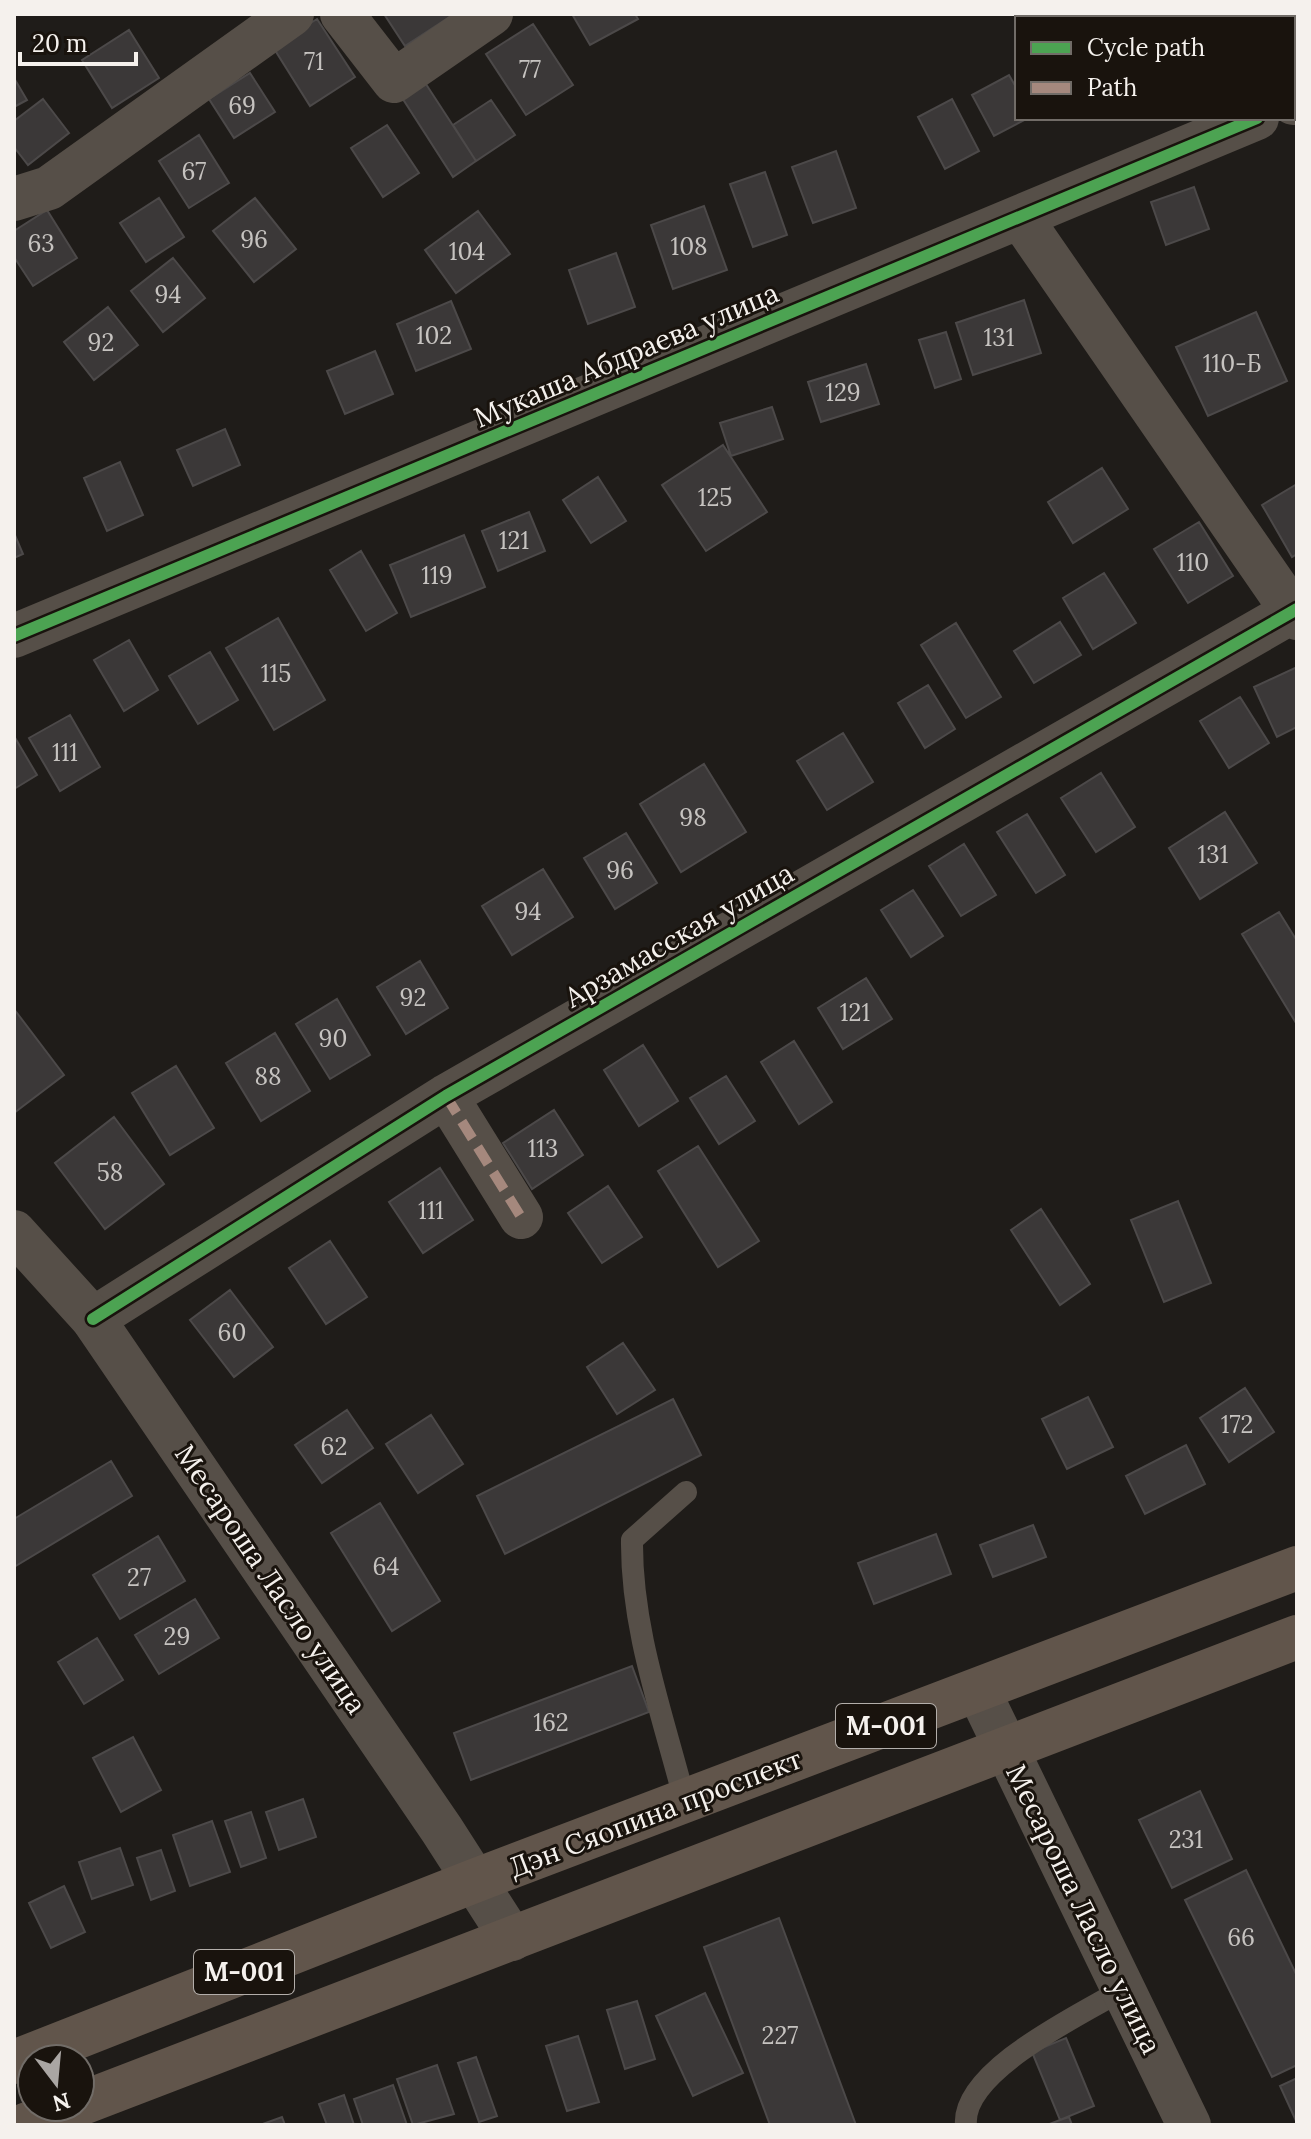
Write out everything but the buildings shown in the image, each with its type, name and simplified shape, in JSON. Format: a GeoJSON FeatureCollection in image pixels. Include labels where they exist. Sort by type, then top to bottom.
{"type":"FeatureCollection","features":[{"type":"Feature","properties":{"kind":"main road","name":"Дэн Сяопина проспект"},"geometry":{"type":"LineString","coordinates":[[14,2062],[474,1881],[979,1692],[1297,1568]]}},
{"type":"Feature","properties":{"kind":"main road","name":"M-001"},"geometry":{"type":"LineString","coordinates":[[96,2098],[1297,1637]]}},
{"type":"Feature","properties":{"kind":"street"},"geometry":{"type":"LineString","coordinates":[[14,199],[49,188],[292,14]]}},
{"type":"Feature","properties":{"kind":"street"},"geometry":{"type":"LineString","coordinates":[[342,14],[394,81],[491,14]]}},
{"type":"Feature","properties":{"kind":"street","name":"Мукаша Абдраева улица"},"geometry":{"type":"LineString","coordinates":[[14,636],[1252,120]]}},
{"type":"Feature","properties":{"kind":"street"},"geometry":{"type":"LineString","coordinates":[[1020,217],[1295,613]]}},
{"type":"Feature","properties":{"kind":"street","name":"Арзамасская улица"},"geometry":{"type":"LineString","coordinates":[[93,1319],[446,1096],[1295,613]]}},
{"type":"Feature","properties":{"kind":"street"},"geometry":{"type":"LineString","coordinates":[[446,1096],[521,1217]]}},
{"type":"Feature","properties":{"kind":"street","name":"Месароша Ласло улица"},"geometry":{"type":"LineString","coordinates":[[14,1232],[93,1319],[512,1939]]}},
{"type":"Feature","properties":{"kind":"street","name":"Месароша Ласло улица"},"geometry":{"type":"LineString","coordinates":[[979,1692],[1189,2125]]}},
{"type":"Feature","properties":{"kind":"lane"},"geometry":{"type":"LineString","coordinates":[[685,1802],[635,1615],[631,1554],[632,1540],[686,1492]]}},
{"type":"Feature","properties":{"kind":"lane"},"geometry":{"type":"LineString","coordinates":[[966,2125],[964,2109],[985,2079],[1012,2057],[1122,1990]]}},
{"type":"Feature","properties":{"kind":"marked path"},"geometry":{"type":"LineString","coordinates":[[446,1096],[521,1217]]}},
{"type":"Feature","properties":{"kind":"cycle path"},"geometry":{"type":"LineString","coordinates":[[14,636],[1252,120]]}},
{"type":"Feature","properties":{"kind":"cycle path"},"geometry":{"type":"LineString","coordinates":[[93,1319],[446,1096],[1297,609]]}}]}
